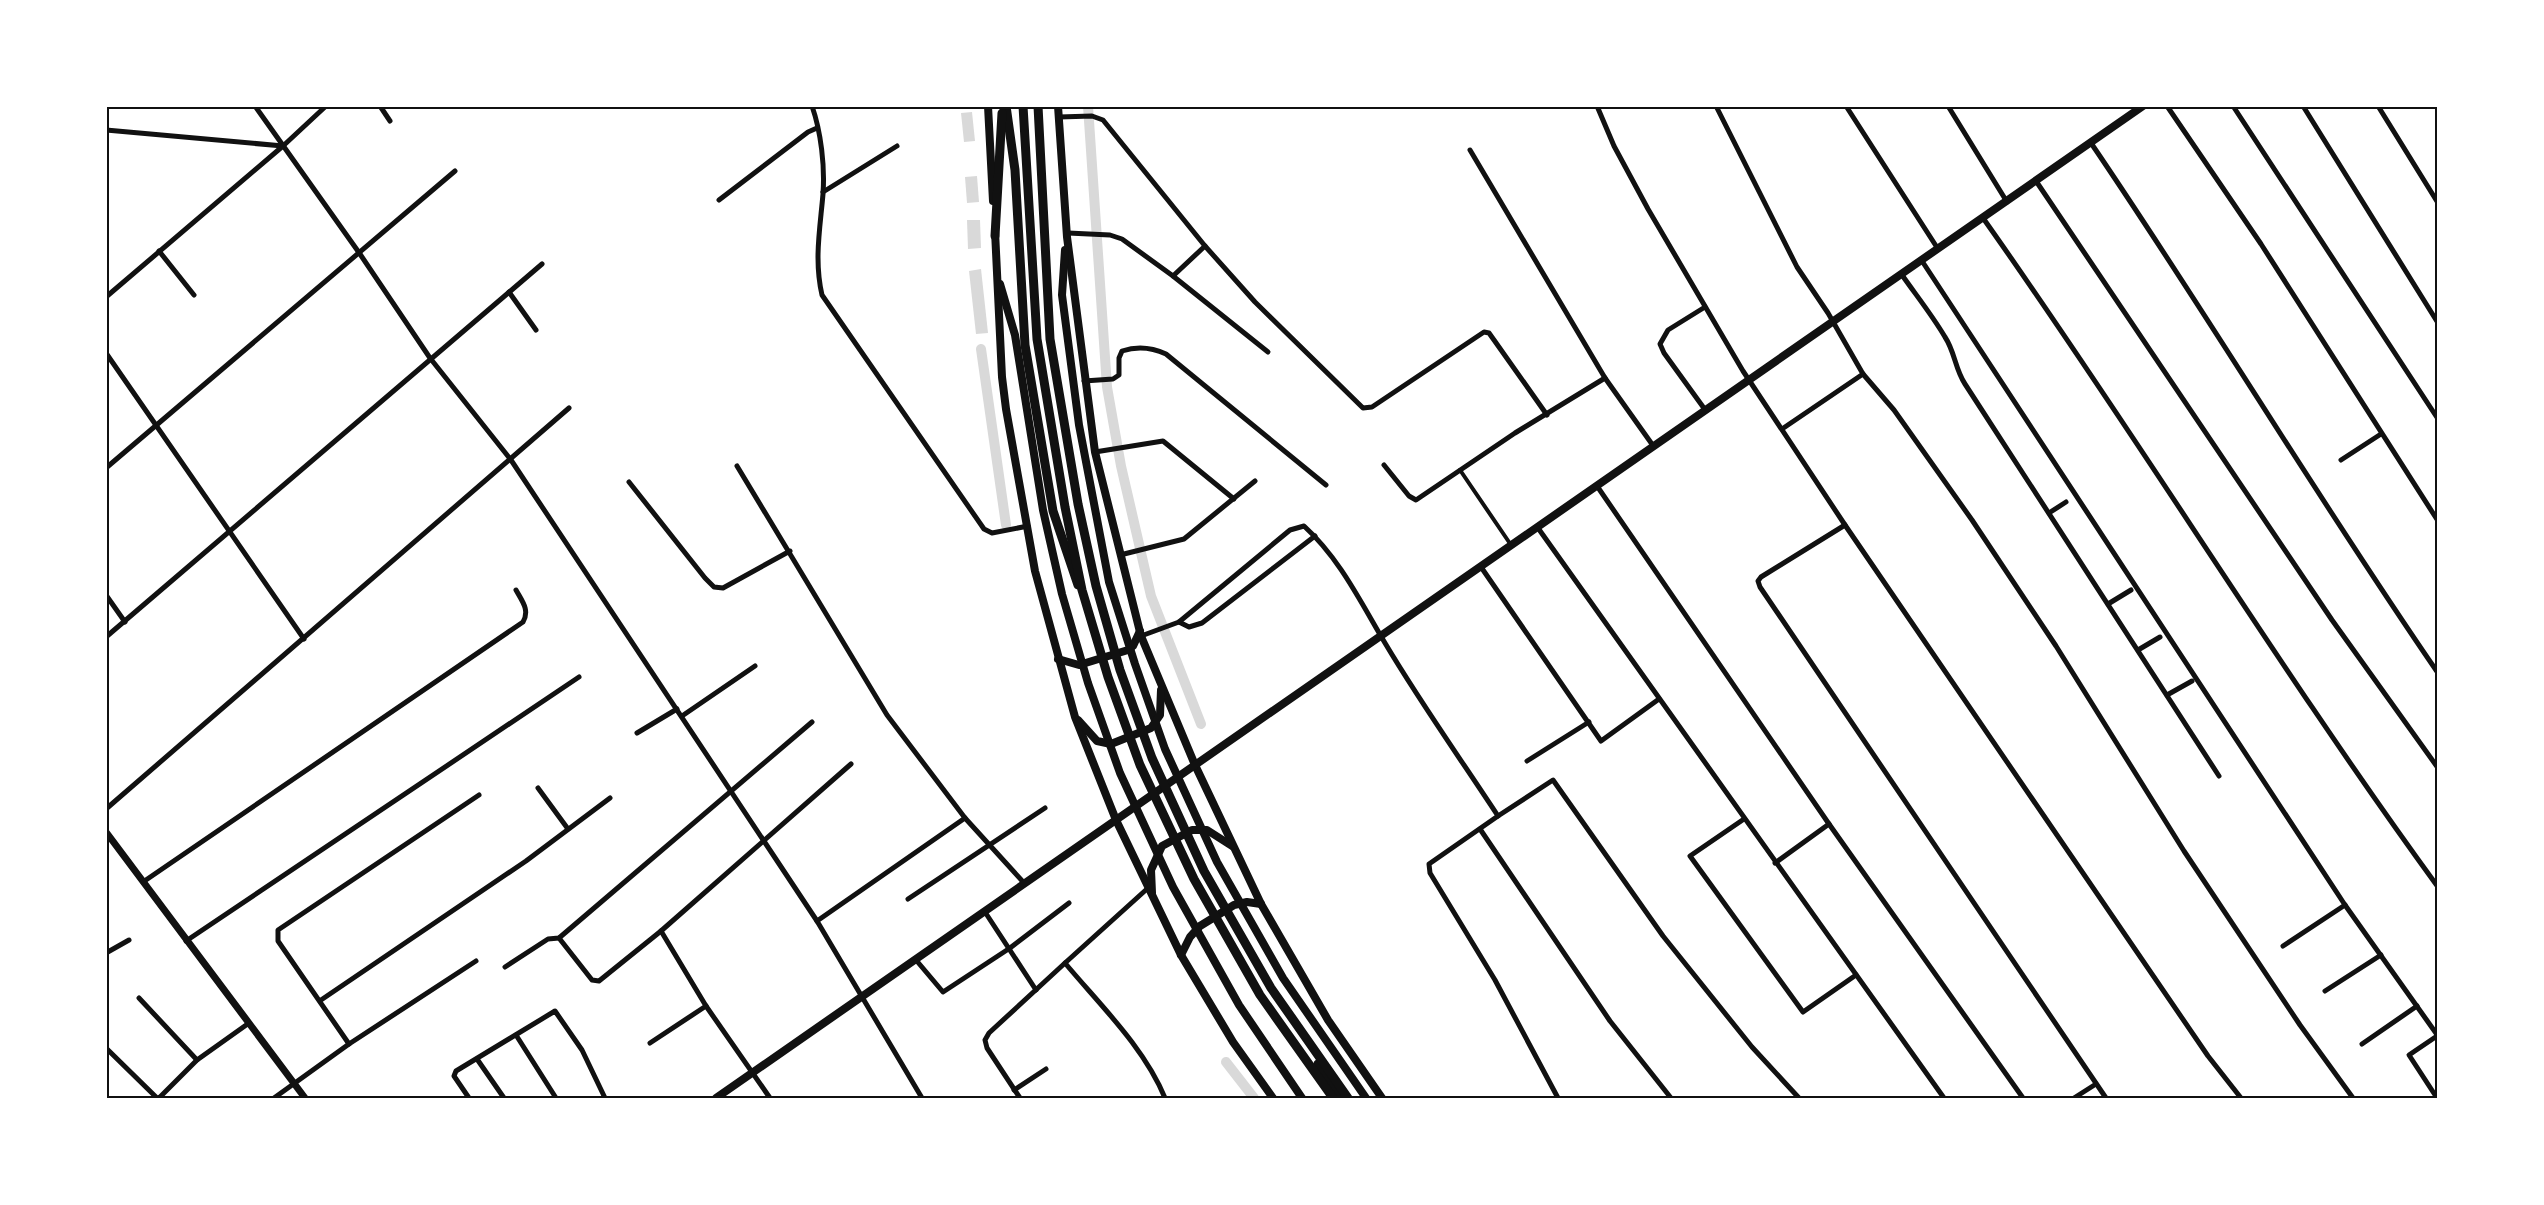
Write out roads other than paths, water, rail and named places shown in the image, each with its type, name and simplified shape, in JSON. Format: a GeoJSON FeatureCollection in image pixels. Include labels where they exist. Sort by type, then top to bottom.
{"type":"FeatureCollection","features":[{"type":"Feature","properties":{"kind":"highway"},"geometry":{"type":"LineString","coordinates":[[995,236],[1004,106]]}},
{"type":"Feature","properties":{"kind":"highway"},"geometry":{"type":"LineString","coordinates":[[1004,106],[1015,170],[1025,345],[1048,511],[1079,589],[1104,677],[1135,764],[1189,879],[1255,995],[1331,1098]]}},
{"type":"Feature","properties":{"kind":"highway"},"geometry":{"type":"LineString","coordinates":[[1023,106],[1037,339],[1065,507],[1082,590],[1108,677],[1140,765],[1194,879],[1260,995],[1331,1098]]}},
{"type":"Feature","properties":{"kind":"highway"},"geometry":{"type":"LineString","coordinates":[[1039,106],[1037,162],[1046,338],[1074,503],[1095,597],[1116,671],[1148,758],[1200,872],[1267,989],[1343,1098]]}},
{"type":"Feature","properties":{"kind":"highway"},"geometry":{"type":"LineString","coordinates":[[1039,106],[1050,339],[1078,504],[1095,586],[1120,670],[1152,758],[1204,872],[1271,988],[1348,1098]]}},
{"type":"Feature","properties":{"kind":"main road"},"geometry":{"type":"LineString","coordinates":[[988,106],[1006,409],[1035,570],[1058,658],[1076,717],[1116,820],[1180,955],[1233,1042],[1273,1098]]}},
{"type":"Feature","properties":{"kind":"main road"},"geometry":{"type":"LineString","coordinates":[[1058,106],[1067,235],[1084,381],[1095,452],[1119,555],[1141,633],[1195,765],[1261,904],[1328,1020],[1382,1098]]}},
{"type":"Feature","properties":{"kind":"main road"},"geometry":{"type":"LineString","coordinates":[[716,1098],[2143,106]]}},
{"type":"Feature","properties":{"kind":"main road"},"geometry":{"type":"LineString","coordinates":[[1067,235],[1061,283],[1063,307],[1092,499],[1109,582],[1165,749],[1217,862],[1283,978],[1366,1098]]}},
{"type":"Feature","properties":{"kind":"main road"},"geometry":{"type":"LineString","coordinates":[[997,274],[1016,335],[1062,594],[1088,683],[1120,773],[1173,887],[1239,1005],[1302,1098]]}},
{"type":"Feature","properties":{"kind":"main road"},"geometry":{"type":"LineString","coordinates":[[1058,658],[1079,665],[1128,650],[1141,633]]}},
{"type":"Feature","properties":{"kind":"main road"},"geometry":{"type":"LineString","coordinates":[[1076,717],[1098,741],[1111,744],[1151,728],[1160,715],[1161,686]]}},
{"type":"Feature","properties":{"kind":"main road"},"geometry":{"type":"LineString","coordinates":[[1152,897],[1151,870],[1162,846],[1192,830],[1208,830],[1232,846]]}},
{"type":"Feature","properties":{"kind":"main road"},"geometry":{"type":"LineString","coordinates":[[1180,955],[1190,937],[1200,926],[1234,905],[1247,902],[1261,904]]}},
{"type":"Feature","properties":{"kind":"street"},"geometry":{"type":"LineString","coordinates":[[255,106],[360,254],[430,358],[511,460],[817,921],[922,1098]]}},
{"type":"Feature","properties":{"kind":"street"},"geometry":{"type":"LineString","coordinates":[[106,297],[283,146],[326,106]]}},
{"type":"Feature","properties":{"kind":"street"},"geometry":{"type":"LineString","coordinates":[[380,106],[390,121]]}},
{"type":"Feature","properties":{"kind":"street"},"geometry":{"type":"LineString","coordinates":[[812,106],[823,166],[817,259],[817,273],[822,295],[984,529],[992,533],[1028,526]]}},
{"type":"Feature","properties":{"kind":"street"},"geometry":{"type":"LineString","coordinates":[[1597,106],[1614,146],[1648,209],[1705,307],[1782,429],[1845,525],[2208,1056],[2241,1098]]}},
{"type":"Feature","properties":{"kind":"street"},"geometry":{"type":"LineString","coordinates":[[1716,106],[1797,267],[1863,374],[1894,410],[1972,520],[2056,646],[2190,861],[2300,1025],[2353,1098]]}},
{"type":"Feature","properties":{"kind":"street"},"geometry":{"type":"LineString","coordinates":[[1846,106],[1938,249]]}},
{"type":"Feature","properties":{"kind":"street"},"geometry":{"type":"LineString","coordinates":[[1948,106],[2007,202]]}},
{"type":"Feature","properties":{"kind":"street"},"geometry":{"type":"LineString","coordinates":[[2167,106],[2261,244],[2438,521]]}},
{"type":"Feature","properties":{"kind":"street"},"geometry":{"type":"LineString","coordinates":[[2233,106],[2438,419]]}},
{"type":"Feature","properties":{"kind":"street"},"geometry":{"type":"LineString","coordinates":[[2302,106],[2438,323]]}},
{"type":"Feature","properties":{"kind":"street"},"geometry":{"type":"LineString","coordinates":[[2378,106],[2438,203]]}},
{"type":"Feature","properties":{"kind":"street"},"geometry":{"type":"LineString","coordinates":[[1059,117],[1092,116],[1103,120],[1205,246],[1255,302],[1363,408],[1372,407],[1484,332],[1494,340],[1546,415]]}},
{"type":"Feature","properties":{"kind":"street"},"geometry":{"type":"LineString","coordinates":[[719,200],[808,132],[817,128]]}},
{"type":"Feature","properties":{"kind":"street"},"geometry":{"type":"LineString","coordinates":[[106,130],[283,146]]}},
{"type":"Feature","properties":{"kind":"street"},"geometry":{"type":"LineString","coordinates":[[2091,143],[2394,610],[2438,673]]}},
{"type":"Feature","properties":{"kind":"street"},"geometry":{"type":"LineString","coordinates":[[823,192],[897,146]]}},
{"type":"Feature","properties":{"kind":"street"},"geometry":{"type":"LineString","coordinates":[[1470,150],[1605,378],[1654,447]]}},
{"type":"Feature","properties":{"kind":"street"},"geometry":{"type":"LineString","coordinates":[[106,468],[455,171]]}},
{"type":"Feature","properties":{"kind":"street"},"geometry":{"type":"LineString","coordinates":[[2036,181],[2332,620],[2438,768]]}},
{"type":"Feature","properties":{"kind":"street"},"geometry":{"type":"LineString","coordinates":[[1983,218],[2377,804],[2438,887]]}},
{"type":"Feature","properties":{"kind":"street"},"geometry":{"type":"LineString","coordinates":[[1067,235],[1110,235],[1122,239],[1173,276],[1268,352]]}},
{"type":"Feature","properties":{"kind":"street"},"geometry":{"type":"LineString","coordinates":[[1173,276],[1205,246]]}},
{"type":"Feature","properties":{"kind":"street"},"geometry":{"type":"LineString","coordinates":[[159,251],[194,295]]}},
{"type":"Feature","properties":{"kind":"street"},"geometry":{"type":"LineString","coordinates":[[1922,261],[2345,905],[2437,1036],[2409,1054],[2437,1098]]}},
{"type":"Feature","properties":{"kind":"street"},"geometry":{"type":"LineString","coordinates":[[106,637],[542,264]]}},
{"type":"Feature","properties":{"kind":"street"},"geometry":{"type":"LineString","coordinates":[[1902,274],[1945,337],[1959,375],[2219,776]]}},
{"type":"Feature","properties":{"kind":"street"},"geometry":{"type":"LineString","coordinates":[[509,292],[536,330]]}},
{"type":"Feature","properties":{"kind":"street"},"geometry":{"type":"LineString","coordinates":[[1705,307],[1668,330],[1660,344],[1706,411]]}},
{"type":"Feature","properties":{"kind":"street"},"geometry":{"type":"LineString","coordinates":[[1084,381],[1113,379],[1121,371],[1119,358],[1122,351],[1145,347],[1155,348],[1166,354],[1326,484]]}},
{"type":"Feature","properties":{"kind":"street"},"geometry":{"type":"LineString","coordinates":[[106,352],[304,639]]}},
{"type":"Feature","properties":{"kind":"street"},"geometry":{"type":"LineString","coordinates":[[1782,429],[1863,374]]}},
{"type":"Feature","properties":{"kind":"street"},"geometry":{"type":"LineString","coordinates":[[1384,465],[1413,500],[1605,378]]}},
{"type":"Feature","properties":{"kind":"street"},"geometry":{"type":"LineString","coordinates":[[106,809],[569,408]]}},
{"type":"Feature","properties":{"kind":"street"},"geometry":{"type":"LineString","coordinates":[[2341,460],[2381,434]]}},
{"type":"Feature","properties":{"kind":"street"},"geometry":{"type":"LineString","coordinates":[[1095,452],[1163,441],[1233,499]]}},
{"type":"Feature","properties":{"kind":"street"},"geometry":{"type":"LineString","coordinates":[[737,466],[887,715],[965,818],[1025,884]]}},
{"type":"Feature","properties":{"kind":"street"},"geometry":{"type":"LineString","coordinates":[[1460,470],[1511,546]]}},
{"type":"Feature","properties":{"kind":"street"},"geometry":{"type":"LineString","coordinates":[[1119,555],[1184,539],[1255,481]]}},
{"type":"Feature","properties":{"kind":"street"},"geometry":{"type":"LineString","coordinates":[[629,482],[714,587],[723,588],[790,551]]}},
{"type":"Feature","properties":{"kind":"street"},"geometry":{"type":"LineString","coordinates":[[1597,486],[1829,824],[2023,1098]]}},
{"type":"Feature","properties":{"kind":"street"},"geometry":{"type":"LineString","coordinates":[[2049,513],[2066,502]]}},
{"type":"Feature","properties":{"kind":"street"},"geometry":{"type":"LineString","coordinates":[[1845,525],[1761,577],[1758,581],[1760,587],[2106,1098]]}},
{"type":"Feature","properties":{"kind":"street"},"geometry":{"type":"LineString","coordinates":[[1141,633],[1179,622],[1290,530],[1304,526],[1316,536],[1343,570],[1381,635],[1498,816]]}},
{"type":"Feature","properties":{"kind":"street"},"geometry":{"type":"LineString","coordinates":[[1538,528],[1944,1098]]}},
{"type":"Feature","properties":{"kind":"street"},"geometry":{"type":"LineString","coordinates":[[1179,622],[1189,627],[1202,623],[1316,536]]}},
{"type":"Feature","properties":{"kind":"street"},"geometry":{"type":"LineString","coordinates":[[1481,567],[1600,741],[1659,699]]}},
{"type":"Feature","properties":{"kind":"street"},"geometry":{"type":"LineString","coordinates":[[143,882],[523,622],[526,607],[516,590]]}},
{"type":"Feature","properties":{"kind":"street"},"geometry":{"type":"LineString","coordinates":[[2108,603],[2131,590]]}},
{"type":"Feature","properties":{"kind":"street"},"geometry":{"type":"LineString","coordinates":[[106,595],[125,622]]}},
{"type":"Feature","properties":{"kind":"street"},"geometry":{"type":"LineString","coordinates":[[2138,650],[2160,637]]}},
{"type":"Feature","properties":{"kind":"street"},"geometry":{"type":"LineString","coordinates":[[682,716],[755,666]]}},
{"type":"Feature","properties":{"kind":"street"},"geometry":{"type":"LineString","coordinates":[[186,941],[579,677]]}},
{"type":"Feature","properties":{"kind":"street"},"geometry":{"type":"LineString","coordinates":[[2167,695],[2192,681]]}},
{"type":"Feature","properties":{"kind":"street"},"geometry":{"type":"LineString","coordinates":[[637,733],[677,709]]}},
{"type":"Feature","properties":{"kind":"street"},"geometry":{"type":"LineString","coordinates":[[505,967],[548,939],[559,938],[812,722]]}},
{"type":"Feature","properties":{"kind":"street"},"geometry":{"type":"LineString","coordinates":[[1527,762],[1588,722]]}},
{"type":"Feature","properties":{"kind":"street"},"geometry":{"type":"LineString","coordinates":[[559,938],[592,980],[596,981],[662,931],[851,764]]}},
{"type":"Feature","properties":{"kind":"street"},"geometry":{"type":"LineString","coordinates":[[1558,1098],[1496,980],[1430,873],[1428,864],[1553,780],[1663,936],[1752,1047],[1798,1098]]}},
{"type":"Feature","properties":{"kind":"street"},"geometry":{"type":"LineString","coordinates":[[538,788],[568,829]]}},
{"type":"Feature","properties":{"kind":"street"},"geometry":{"type":"LineString","coordinates":[[349,1044],[278,940],[278,930],[479,795]]}},
{"type":"Feature","properties":{"kind":"street"},"geometry":{"type":"LineString","coordinates":[[321,1000],[516,867],[610,798]]}},
{"type":"Feature","properties":{"kind":"street"},"geometry":{"type":"LineString","coordinates":[[908,899],[1045,808]]}},
{"type":"Feature","properties":{"kind":"street"},"geometry":{"type":"LineString","coordinates":[[817,921],[965,818]]}},
{"type":"Feature","properties":{"kind":"street"},"geometry":{"type":"LineString","coordinates":[[1744,819],[1690,855],[1710,883],[1803,1012],[1856,975]]}},
{"type":"Feature","properties":{"kind":"street"},"geometry":{"type":"LineString","coordinates":[[1775,863],[1829,824]]}},
{"type":"Feature","properties":{"kind":"street"},"geometry":{"type":"LineString","coordinates":[[1480,829],[1610,1021],[1671,1098]]}},
{"type":"Feature","properties":{"kind":"street"},"geometry":{"type":"LineString","coordinates":[[106,832],[305,1098]]}},
{"type":"Feature","properties":{"kind":"street"},"geometry":{"type":"LineString","coordinates":[[1019,1098],[987,1048],[986,1040],[989,1033],[1148,888]]}},
{"type":"Feature","properties":{"kind":"street"},"geometry":{"type":"LineString","coordinates":[[916,960],[943,992],[1010,948],[1070,903]]}},
{"type":"Feature","properties":{"kind":"street"},"geometry":{"type":"LineString","coordinates":[[2283,946],[2345,905]]}},
{"type":"Feature","properties":{"kind":"street"},"geometry":{"type":"LineString","coordinates":[[985,912],[1036,990]]}},
{"type":"Feature","properties":{"kind":"street"},"geometry":{"type":"LineString","coordinates":[[662,931],[706,1006],[770,1098]]}},
{"type":"Feature","properties":{"kind":"street"},"geometry":{"type":"LineString","coordinates":[[106,953],[129,940]]}},
{"type":"Feature","properties":{"kind":"street"},"geometry":{"type":"LineString","coordinates":[[2325,991],[2381,955]]}},
{"type":"Feature","properties":{"kind":"street"},"geometry":{"type":"LineString","coordinates":[[274,1098],[349,1044],[476,960]]}},
{"type":"Feature","properties":{"kind":"street"},"geometry":{"type":"LineString","coordinates":[[1065,963],[1142,1057],[1165,1098]]}},
{"type":"Feature","properties":{"kind":"street"},"geometry":{"type":"LineString","coordinates":[[138,998],[197,1060]]}},
{"type":"Feature","properties":{"kind":"street"},"geometry":{"type":"LineString","coordinates":[[650,1043],[706,1006]]}},
{"type":"Feature","properties":{"kind":"street"},"geometry":{"type":"LineString","coordinates":[[2362,1044],[2417,1006]]}},
{"type":"Feature","properties":{"kind":"street"},"geometry":{"type":"LineString","coordinates":[[468,1098],[454,1073],[554,1011],[557,1012],[582,1050],[605,1098]]}},
{"type":"Feature","properties":{"kind":"street"},"geometry":{"type":"LineString","coordinates":[[106,1048],[157,1098],[197,1060],[249,1023]]}},
{"type":"Feature","properties":{"kind":"street"},"geometry":{"type":"LineString","coordinates":[[516,1035],[556,1098]]}},
{"type":"Feature","properties":{"kind":"street"},"geometry":{"type":"LineString","coordinates":[[477,1059],[504,1098]]}},
{"type":"Feature","properties":{"kind":"street"},"geometry":{"type":"LineString","coordinates":[[1014,1090],[1046,1069]]}},
{"type":"Feature","properties":{"kind":"street"},"geometry":{"type":"LineString","coordinates":[[2074,1098],[2096,1084]]}},
{"type":"Feature","properties":{"kind":"waterway"},"geometry":{"type":"LineString","coordinates":[[1088,106],[1107,387],[1121,466],[1151,596],[1201,724]]}},
{"type":"Feature","properties":{"kind":"waterway"},"geometry":{"type":"LineString","coordinates":[[981,349],[1006,525]]}},
{"type":"Feature","properties":{"kind":"waterway"},"geometry":{"type":"LineString","coordinates":[[1226,1062],[1254,1098]]}}]}
